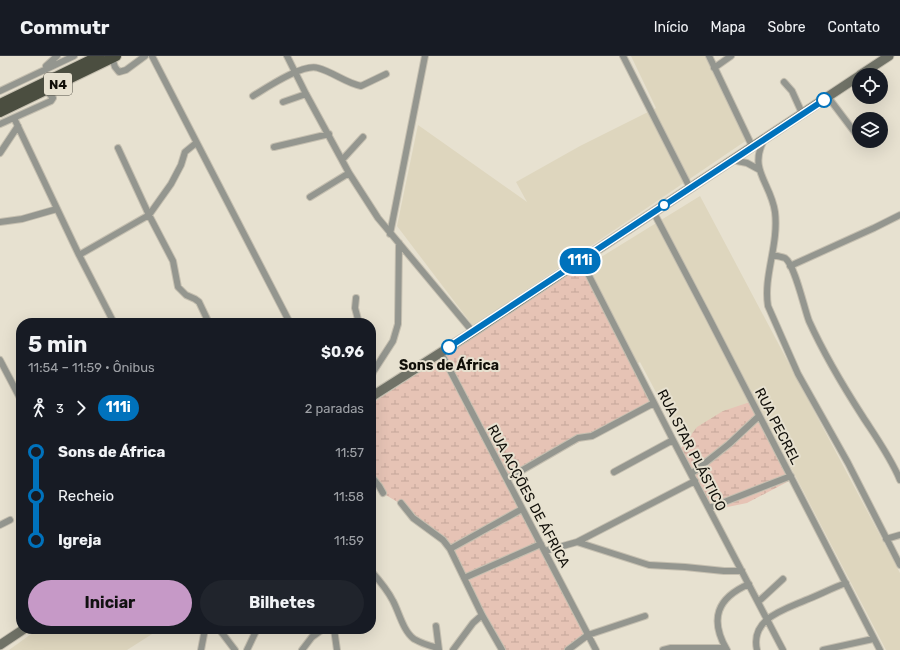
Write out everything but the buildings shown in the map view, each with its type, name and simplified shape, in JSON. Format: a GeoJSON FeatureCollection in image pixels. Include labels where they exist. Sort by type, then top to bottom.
{"type":"FeatureCollection","features":[{"type":"Feature","properties":{"kind":"highway","name":"N4"},"geometry":{"type":"LineString","coordinates":[[0,104],[99,56]]}},
{"type":"Feature","properties":{"kind":"highway","name":"N4"},"geometry":{"type":"LineString","coordinates":[[0,112],[114,57]]}},
{"type":"Feature","properties":{"kind":"main road"},"geometry":{"type":"LineString","coordinates":[[871,68],[889,56]]}},
{"type":"Feature","properties":{"kind":"main road"},"geometry":{"type":"LineString","coordinates":[[376,394],[852,80]]}},
{"type":"Feature","properties":{"kind":"main road"},"geometry":{"type":"LineString","coordinates":[[0,645],[16,634]]}},
{"type":"Feature","properties":{"kind":"street"},"geometry":{"type":"LineString","coordinates":[[38,72],[57,56]]}},
{"type":"Feature","properties":{"kind":"street"},"geometry":{"type":"LineString","coordinates":[[1,89],[74,56]]}},
{"type":"Feature","properties":{"kind":"street"},"geometry":{"type":"LineString","coordinates":[[114,57],[115,67],[119,72],[126,70],[145,56]]}},
{"type":"Feature","properties":{"kind":"street"},"geometry":{"type":"LineString","coordinates":[[152,56],[196,144],[287,318]]}},
{"type":"Feature","properties":{"kind":"street"},"geometry":{"type":"LineString","coordinates":[[287,56],[349,173],[378,218],[472,332]]}},
{"type":"Feature","properties":{"kind":"street"},"geometry":{"type":"LineString","coordinates":[[390,234],[425,56]]}},
{"type":"Feature","properties":{"kind":"street"},"geometry":{"type":"LineString","coordinates":[[623,56],[690,188]]}},
{"type":"Feature","properties":{"kind":"street"},"geometry":{"type":"LineString","coordinates":[[709,56],[752,146]]}},
{"type":"Feature","properties":{"kind":"street"},"geometry":{"type":"LineString","coordinates":[[714,68],[731,56]]}},
{"type":"Feature","properties":{"kind":"street"},"geometry":{"type":"LineString","coordinates":[[253,96],[295,72],[310,67],[318,68],[361,86],[386,74]]}},
{"type":"Feature","properties":{"kind":"street"},"geometry":{"type":"LineString","coordinates":[[784,82],[792,91],[802,113]]}},
{"type":"Feature","properties":{"kind":"street"},"geometry":{"type":"LineString","coordinates":[[0,124],[50,101],[53,98],[46,90]]}},
{"type":"Feature","properties":{"kind":"street"},"geometry":{"type":"LineString","coordinates":[[283,102],[306,94]]}},
{"type":"Feature","properties":{"kind":"street"},"geometry":{"type":"LineString","coordinates":[[828,97],[852,129]]}},
{"type":"Feature","properties":{"kind":"street"},"geometry":{"type":"LineString","coordinates":[[14,118],[57,210],[111,318]]}},
{"type":"Feature","properties":{"kind":"street"},"geometry":{"type":"LineString","coordinates":[[0,153],[18,126]]}},
{"type":"Feature","properties":{"kind":"street"},"geometry":{"type":"LineString","coordinates":[[274,147],[329,134]]}},
{"type":"Feature","properties":{"kind":"street"},"geometry":{"type":"LineString","coordinates":[[342,160],[363,137]]}},
{"type":"Feature","properties":{"kind":"street"},"geometry":{"type":"LineString","coordinates":[[765,139],[758,152],[758,169],[770,193],[774,207],[776,236],[766,296],[768,306],[798,374],[848,463],[900,565]]}},
{"type":"Feature","properties":{"kind":"street"},"geometry":{"type":"LineString","coordinates":[[79,255],[149,215],[171,184],[181,165],[185,152],[196,144]]}},
{"type":"Feature","properties":{"kind":"street"},"geometry":{"type":"LineString","coordinates":[[118,148],[149,215],[173,261],[178,287],[186,295],[199,302],[207,318]]}},
{"type":"Feature","properties":{"kind":"street"},"geometry":{"type":"LineString","coordinates":[[731,160],[747,163],[758,169]]}},
{"type":"Feature","properties":{"kind":"street"},"geometry":{"type":"LineString","coordinates":[[310,197],[349,173]]}},
{"type":"Feature","properties":{"kind":"street"},"geometry":{"type":"LineString","coordinates":[[0,222],[22,219],[57,210]]}},
{"type":"Feature","properties":{"kind":"street","name":"RUA PECREL"},"geometry":{"type":"LineString","coordinates":[[654,212],[880,650]]}},
{"type":"Feature","properties":{"kind":"street"},"geometry":{"type":"LineString","coordinates":[[790,266],[900,215]]}},
{"type":"Feature","properties":{"kind":"street"},"geometry":{"type":"LineString","coordinates":[[376,368],[387,351],[396,331],[398,317],[399,243]]}},
{"type":"Feature","properties":{"kind":"street"},"geometry":{"type":"LineString","coordinates":[[773,255],[785,258],[790,266],[809,319],[819,340],[837,374],[883,449],[900,480]]}},
{"type":"Feature","properties":{"kind":"street","name":"RUA STAR PLÁSTICO"},"geometry":{"type":"LineString","coordinates":[[581,260],[783,650]]}},
{"type":"Feature","properties":{"kind":"street"},"geometry":{"type":"LineString","coordinates":[[356,298],[355,308],[358,318]]}},
{"type":"Feature","properties":{"kind":"street","name":"RUA ACÇÕES DE ÁFRICA"},"geometry":{"type":"LineString","coordinates":[[441,353],[596,650]]}},
{"type":"Feature","properties":{"kind":"street"},"geometry":{"type":"LineString","coordinates":[[0,360],[16,390]]}},
{"type":"Feature","properties":{"kind":"street"},"geometry":{"type":"LineString","coordinates":[[507,479],[578,438],[592,436],[654,402]]}},
{"type":"Feature","properties":{"kind":"street"},"geometry":{"type":"LineString","coordinates":[[691,474],[729,444],[759,416]]}},
{"type":"Feature","properties":{"kind":"street"},"geometry":{"type":"LineString","coordinates":[[614,472],[673,440]]}},
{"type":"Feature","properties":{"kind":"street"},"geometry":{"type":"LineString","coordinates":[[709,508],[791,476]]}},
{"type":"Feature","properties":{"kind":"street"},"geometry":{"type":"LineString","coordinates":[[545,551],[577,542],[695,481]]}},
{"type":"Feature","properties":{"kind":"street"},"geometry":{"type":"LineString","coordinates":[[376,482],[383,493]]}},
{"type":"Feature","properties":{"kind":"street"},"geometry":{"type":"LineString","coordinates":[[401,503],[413,518],[443,540],[450,549],[482,615],[502,650]]}},
{"type":"Feature","properties":{"kind":"street"},"geometry":{"type":"LineString","coordinates":[[450,549],[522,509]]}},
{"type":"Feature","properties":{"kind":"street"},"geometry":{"type":"LineString","coordinates":[[0,525],[10,520]]}},
{"type":"Feature","properties":{"kind":"street"},"geometry":{"type":"LineString","coordinates":[[886,540],[900,536]]}},
{"type":"Feature","properties":{"kind":"street"},"geometry":{"type":"LineString","coordinates":[[577,542],[649,565],[685,566],[724,571],[742,571]]}},
{"type":"Feature","properties":{"kind":"street"},"geometry":{"type":"LineString","coordinates":[[464,578],[541,544]]}},
{"type":"Feature","properties":{"kind":"street"},"geometry":{"type":"LineString","coordinates":[[376,576],[386,588],[406,628],[414,638],[438,649],[436,626]]}},
{"type":"Feature","properties":{"kind":"street"},"geometry":{"type":"LineString","coordinates":[[758,602],[783,579]]}},
{"type":"Feature","properties":{"kind":"street"},"geometry":{"type":"LineString","coordinates":[[757,650],[756,636],[766,619],[783,609],[846,583]]}},
{"type":"Feature","properties":{"kind":"street"},"geometry":{"type":"LineString","coordinates":[[663,650],[671,648],[726,649],[718,633],[718,610],[731,593],[749,584]]}},
{"type":"Feature","properties":{"kind":"street"},"geometry":{"type":"LineString","coordinates":[[453,650],[482,615]]}},
{"type":"Feature","properties":{"kind":"street"},"geometry":{"type":"LineString","coordinates":[[568,650],[588,635],[645,616]]}},
{"type":"Feature","properties":{"kind":"street"},"geometry":{"type":"LineString","coordinates":[[200,650],[203,634]]}},
{"type":"Feature","properties":{"kind":"street"},"geometry":{"type":"LineString","coordinates":[[222,634],[235,650]]}},
{"type":"Feature","properties":{"kind":"street"},"geometry":{"type":"LineString","coordinates":[[247,650],[255,634]]}},
{"type":"Feature","properties":{"kind":"street"},"geometry":{"type":"LineString","coordinates":[[302,650],[316,634]]}},
{"type":"Feature","properties":{"kind":"street"},"geometry":{"type":"LineString","coordinates":[[335,634],[337,650]]}},
{"type":"Feature","properties":{"kind":"street"},"geometry":{"type":"LineString","coordinates":[[823,650],[873,639]]}},
{"type":"Feature","properties":{"kind":"shaded area"},"geometry":{"type":"Polygon","coordinates":[[[631,56],[709,56],[747,140],[473,326],[397,226],[418,125],[527,202],[516,182],[580,146],[656,108],[631,56]]]}},
{"type":"Feature","properties":{"kind":"shaded area"},"geometry":{"type":"Polygon","coordinates":[[[700,196],[900,573],[900,650],[886,650],[760,408],[686,449],[640,362],[431,500],[376,415],[376,404],[478,333],[700,196]]]}},
{"type":"Feature","properties":{"kind":"shaded area"},"geometry":{"type":"Polygon","coordinates":[[[31,634],[152,634],[127,650],[9,650],[31,634]]]}},
{"type":"Feature","properties":{"kind":"green space"},"geometry":{"type":"Polygon","coordinates":[[[581,265],[655,398],[649,409],[508,477],[588,638],[573,650],[499,650],[445,544],[401,504],[384,494],[376,482],[376,401],[581,265]]]}},
{"type":"Feature","properties":{"kind":"green space"},"geometry":{"type":"Polygon","coordinates":[[[750,402],[791,480],[747,503],[708,511],[681,448],[697,427],[723,411],[750,402]]]}},
{"type":"Feature","properties":{"kind":"bus line","name":"111i"},"geometry":{"type":"LineString","coordinates":[[449,347],[765,139],[802,113],[824,100]]}},
{"type":"Feature","properties":{"kind":"place","name":"Sons de África"},"geometry":{"type":"Point","coordinates":[449,347]}}]}
